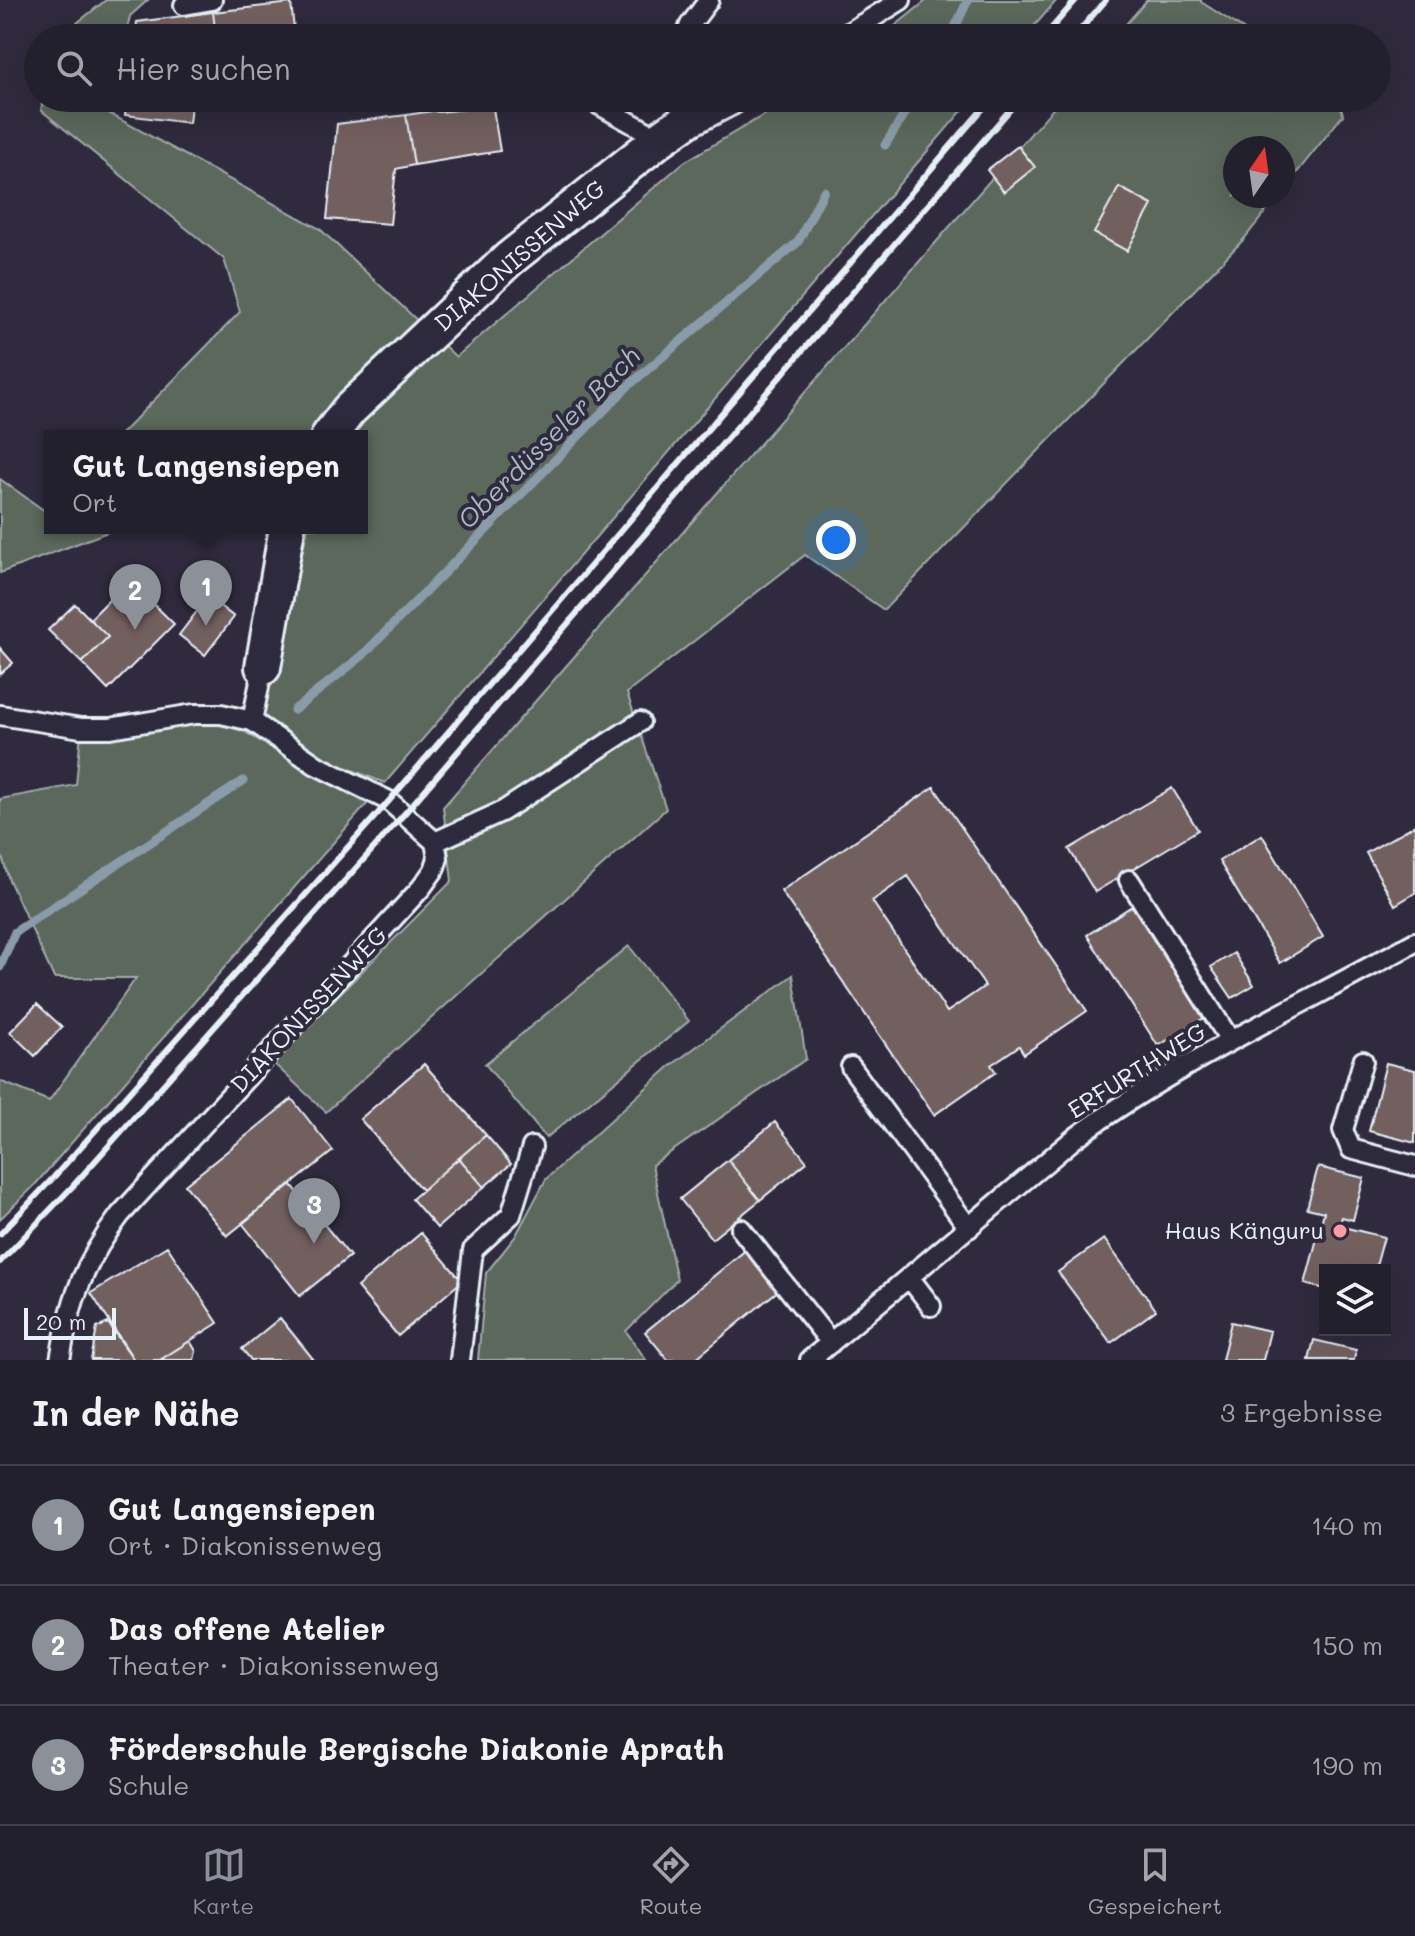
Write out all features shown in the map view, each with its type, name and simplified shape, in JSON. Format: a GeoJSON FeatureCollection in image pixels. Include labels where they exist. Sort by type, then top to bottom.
{"type":"FeatureCollection","features":[{"type":"Feature","properties":{"kind":"street","name":"DIAKONISSENWEG"},"geometry":{"type":"LineString","coordinates":[[334,430],[349,410],[509,259],[660,139],[684,112]]}},
{"type":"Feature","properties":{"kind":"street"},"geometry":{"type":"LineString","coordinates":[[263,667],[286,534]]}},
{"type":"Feature","properties":{"kind":"lane"},"geometry":{"type":"LineString","coordinates":[[184,5],[212,0]]}},
{"type":"Feature","properties":{"kind":"lane"},"geometry":{"type":"LineString","coordinates":[[691,24],[709,0]]}},
{"type":"Feature","properties":{"kind":"lane"},"geometry":{"type":"LineString","coordinates":[[862,24],[901,0]]}},
{"type":"Feature","properties":{"kind":"lane"},"geometry":{"type":"LineString","coordinates":[[612,112],[660,139]]}},
{"type":"Feature","properties":{"kind":"lane"},"geometry":{"type":"LineString","coordinates":[[252,721],[263,667]]}},
{"type":"Feature","properties":{"kind":"lane"},"geometry":{"type":"LineString","coordinates":[[0,715],[57,729],[110,728],[194,714],[221,714],[252,721],[316,765],[389,801],[435,842],[503,811],[640,722]]}},
{"type":"Feature","properties":{"kind":"lane","name":"DIAKONISSENWEG"},"geometry":{"type":"LineString","coordinates":[[60,1360],[71,1305],[81,1276],[98,1244],[120,1215],[421,888],[434,870],[438,858],[435,842]]}},
{"type":"Feature","properties":{"kind":"lane"},"geometry":{"type":"LineString","coordinates":[[1129,880],[1230,1040]]}},
{"type":"Feature","properties":{"kind":"lane","name":"ERFURTHWEG"},"geometry":{"type":"LineString","coordinates":[[810,1360],[1075,1138],[1117,1107],[1230,1040],[1415,942]]}},
{"type":"Feature","properties":{"kind":"lane"},"geometry":{"type":"LineString","coordinates":[[1363,1061],[1343,1130],[1351,1149],[1415,1166]]}},
{"type":"Feature","properties":{"kind":"lane"},"geometry":{"type":"LineString","coordinates":[[851,1067],[969,1228]]}},
{"type":"Feature","properties":{"kind":"lane"},"geometry":{"type":"LineString","coordinates":[[460,1360],[473,1250],[511,1215],[532,1147]]}},
{"type":"Feature","properties":{"kind":"lane"},"geometry":{"type":"LineString","coordinates":[[741,1229],[831,1343]]}},
{"type":"Feature","properties":{"kind":"lane"},"geometry":{"type":"LineString","coordinates":[[909,1277],[931,1306]]}},
{"type":"Feature","properties":{"kind":"green space"},"geometry":{"type":"Polygon","coordinates":[[[106,0],[148,0],[130,16],[128,24],[76,24],[106,0]]]}},
{"type":"Feature","properties":{"kind":"green space"},"geometry":{"type":"Polygon","coordinates":[[[927,0],[1057,0],[1036,24],[897,24],[927,0]]]}},
{"type":"Feature","properties":{"kind":"green space"},"geometry":{"type":"Polygon","coordinates":[[[1147,0],[1201,0],[1235,24],[1126,24],[1147,0]]]}},
{"type":"Feature","properties":{"kind":"green space"},"geometry":{"type":"Polygon","coordinates":[[[43,112],[110,112],[320,229],[456,357],[684,162],[769,112],[961,112],[385,783],[300,746],[263,715],[307,534],[368,534],[368,430],[125,430],[240,312],[224,259],[43,112]]]}},
{"type":"Feature","properties":{"kind":"green space"},"geometry":{"type":"Polygon","coordinates":[[[1050,112],[1342,112],[1295,175],[1295,136],[1223,136],[1223,208],[1269,208],[1244,239],[884,610],[805,555],[627,693],[666,809],[326,1112],[272,1062],[452,881],[443,807],[1050,112]]]}},
{"type":"Feature","properties":{"kind":"green space"},"geometry":{"type":"Polygon","coordinates":[[[0,479],[44,510],[44,534],[102,534],[0,573],[0,479]]]}},
{"type":"Feature","properties":{"kind":"green space"},"geometry":{"type":"Polygon","coordinates":[[[192,724],[221,724],[243,731],[367,804],[33,1187],[0,1219],[0,1081],[49,1101],[136,978],[54,978],[9,880],[0,850],[0,799],[76,785],[81,732],[113,735],[192,724]]]}},
{"type":"Feature","properties":{"kind":"green space"},"geometry":{"type":"Polygon","coordinates":[[[629,946],[689,1021],[546,1138],[485,1064],[629,946]]]}},
{"type":"Feature","properties":{"kind":"green space"},"geometry":{"type":"Polygon","coordinates":[[[793,975],[806,1059],[652,1165],[677,1280],[626,1331],[646,1360],[478,1360],[486,1273],[515,1237],[546,1179],[669,1067],[793,975]]]}},
{"type":"Feature","properties":{"kind":"building"},"geometry":{"type":"Polygon","coordinates":[[[291,3],[293,24],[214,24],[213,12],[291,3]]]}},
{"type":"Feature","properties":{"kind":"building"},"geometry":{"type":"Polygon","coordinates":[[[213,12],[214,24],[137,24],[213,12]]]}},
{"type":"Feature","properties":{"kind":"building"},"geometry":{"type":"Polygon","coordinates":[[[125,112],[190,112],[189,123],[125,115],[125,112]]]}},
{"type":"Feature","properties":{"kind":"building"},"geometry":{"type":"Polygon","coordinates":[[[494,112],[500,151],[414,165],[406,115],[494,112]]]}},
{"type":"Feature","properties":{"kind":"building"},"geometry":{"type":"Polygon","coordinates":[[[406,115],[414,165],[396,169],[390,224],[327,219],[337,124],[406,115]]]}},
{"type":"Feature","properties":{"kind":"building"},"geometry":{"type":"Polygon","coordinates":[[[1018,146],[1035,167],[1004,192],[987,170],[1018,146]]]}},
{"type":"Feature","properties":{"kind":"building"},"geometry":{"type":"Polygon","coordinates":[[[1119,187],[1152,205],[1127,251],[1094,233],[1119,187]]]}},
{"type":"Feature","properties":{"kind":"building"},"geometry":{"type":"Polygon","coordinates":[[[129,580],[174,624],[108,690],[82,663],[108,637],[90,619],[129,580]]]}},
{"type":"Feature","properties":{"kind":"building"},"geometry":{"type":"Polygon","coordinates":[[[208,597],[234,617],[205,655],[179,635],[208,597]]]}},
{"type":"Feature","properties":{"kind":"building"},"geometry":{"type":"Polygon","coordinates":[[[75,604],[108,637],[82,663],[48,630],[75,604]]]}},
{"type":"Feature","properties":{"kind":"building"},"geometry":{"type":"Polygon","coordinates":[[[0,648],[13,663],[0,674],[0,648]]]}},
{"type":"Feature","properties":{"kind":"building"},"geometry":{"type":"Polygon","coordinates":[[[934,787],[1087,1011],[1024,1054],[1019,1046],[991,1065],[996,1072],[934,1115],[781,891],[934,787]],[[908,876],[872,901],[947,1012],[985,986],[908,876]]]}},
{"type":"Feature","properties":{"kind":"building"},"geometry":{"type":"Polygon","coordinates":[[[1172,788],[1198,830],[1095,892],[1069,849],[1172,788]]]}},
{"type":"Feature","properties":{"kind":"building"},"geometry":{"type":"Polygon","coordinates":[[[1415,825],[1415,893],[1395,905],[1366,853],[1415,825]]]}},
{"type":"Feature","properties":{"kind":"building"},"geometry":{"type":"Polygon","coordinates":[[[1262,835],[1323,937],[1280,963],[1219,861],[1262,835]]]}},
{"type":"Feature","properties":{"kind":"building"},"geometry":{"type":"Polygon","coordinates":[[[1132,906],[1204,1018],[1158,1046],[1087,935],[1132,906]]]}},
{"type":"Feature","properties":{"kind":"building"},"geometry":{"type":"Polygon","coordinates":[[[1234,953],[1254,985],[1232,998],[1211,967],[1234,953]]]}},
{"type":"Feature","properties":{"kind":"building"},"geometry":{"type":"Polygon","coordinates":[[[37,1004],[62,1027],[35,1056],[10,1032],[37,1004]]]}},
{"type":"Feature","properties":{"kind":"building"},"geometry":{"type":"Polygon","coordinates":[[[1386,1063],[1415,1070],[1415,1143],[1369,1131],[1386,1063]]]}},
{"type":"Feature","properties":{"kind":"building"},"geometry":{"type":"Polygon","coordinates":[[[424,1064],[486,1135],[422,1190],[360,1119],[424,1064]]]}},
{"type":"Feature","properties":{"kind":"building"},"geometry":{"type":"Polygon","coordinates":[[[292,1099],[333,1151],[227,1236],[185,1185],[292,1099]]]}},
{"type":"Feature","properties":{"kind":"building"},"geometry":{"type":"Polygon","coordinates":[[[775,1122],[807,1162],[760,1200],[728,1160],[775,1122]]]}},
{"type":"Feature","properties":{"kind":"building"},"geometry":{"type":"Polygon","coordinates":[[[486,1135],[511,1164],[484,1187],[459,1158],[486,1135]]]}},
{"type":"Feature","properties":{"kind":"building"},"geometry":{"type":"Polygon","coordinates":[[[459,1158],[484,1187],[437,1228],[412,1199],[459,1158]]]}},
{"type":"Feature","properties":{"kind":"building"},"geometry":{"type":"Polygon","coordinates":[[[728,1160],[760,1200],[712,1239],[680,1199],[728,1160]]]}},
{"type":"Feature","properties":{"kind":"building","name":"Haus Känguru"},"geometry":{"type":"Polygon","coordinates":[[[1318,1167],[1364,1178],[1353,1220],[1342,1217],[1339,1226],[1384,1237],[1377,1264],[1319,1264],[1319,1288],[1305,1284],[1324,1212],[1307,1208],[1318,1167]]]}},
{"type":"Feature","properties":{"kind":"building"},"geometry":{"type":"Polygon","coordinates":[[[291,1184],[350,1256],[300,1296],[242,1223],[291,1184]]]}},
{"type":"Feature","properties":{"kind":"building"},"geometry":{"type":"Polygon","coordinates":[[[421,1233],[462,1281],[398,1336],[357,1287],[421,1233]]]}},
{"type":"Feature","properties":{"kind":"building"},"geometry":{"type":"Polygon","coordinates":[[[1104,1239],[1156,1310],[1111,1343],[1058,1272],[1104,1239]]]}},
{"type":"Feature","properties":{"kind":"building"},"geometry":{"type":"Polygon","coordinates":[[[167,1246],[218,1323],[160,1360],[134,1360],[91,1293],[167,1246]]]}},
{"type":"Feature","properties":{"kind":"building"},"geometry":{"type":"Polygon","coordinates":[[[747,1249],[780,1289],[694,1360],[668,1360],[645,1332],[747,1249]]]}},
{"type":"Feature","properties":{"kind":"building"},"geometry":{"type":"Polygon","coordinates":[[[280,1318],[314,1360],[251,1360],[242,1349],[280,1318]]]}},
{"type":"Feature","properties":{"kind":"building"},"geometry":{"type":"Polygon","coordinates":[[[1231,1322],[1270,1331],[1263,1360],[1222,1360],[1231,1322]]]}},
{"type":"Feature","properties":{"kind":"building"},"geometry":{"type":"Polygon","coordinates":[[[108,1323],[134,1360],[91,1360],[97,1328],[108,1323]]]}},
{"type":"Feature","properties":{"kind":"building"},"geometry":{"type":"Polygon","coordinates":[[[1314,1340],[1356,1350],[1354,1360],[1309,1360],[1314,1340]]]}},
{"type":"Feature","properties":{"kind":"building"},"geometry":{"type":"Polygon","coordinates":[[[190,1341],[196,1351],[194,1360],[160,1360],[190,1341]]]}},
{"type":"Feature","properties":{"kind":"waterway","name":"Oberdüsseler Bach"},"geometry":{"type":"LineString","coordinates":[[957,24],[968,0]]}},
{"type":"Feature","properties":{"kind":"waterway","name":"Oberdüsseler Bach"},"geometry":{"type":"LineString","coordinates":[[885,145],[906,112]]}},
{"type":"Feature","properties":{"kind":"waterway","name":"Oberdüsseler Bach"},"geometry":{"type":"LineString","coordinates":[[294,710],[362,656],[628,386],[798,242],[824,191]]}},
{"type":"Feature","properties":{"kind":"waterway","name":"Oberdüsseler Bach"},"geometry":{"type":"LineString","coordinates":[[0,967],[15,932],[243,781]]}},
{"type":"Feature","properties":{"kind":"railway"},"geometry":{"type":"LineString","coordinates":[[1055,24],[1076,0]]}},
{"type":"Feature","properties":{"kind":"railway"},"geometry":{"type":"LineString","coordinates":[[1085,24],[1106,0]]}},
{"type":"Feature","properties":{"kind":"railway"},"geometry":{"type":"LineString","coordinates":[[0,1234],[389,801],[980,112]]}},
{"type":"Feature","properties":{"kind":"railway"},"geometry":{"type":"LineString","coordinates":[[0,1262],[72,1187],[405,813],[1008,112]]}},
{"type":"Feature","properties":{"kind":"place","name":"Gut Langensiepen"},"geometry":{"type":"Point","coordinates":[206,626]}},
{"type":"Feature","properties":{"kind":"place","name":"Das offene Atelier"},"geometry":{"type":"Point","coordinates":[135,630]}},
{"type":"Feature","properties":{"kind":"place","name":"Haus Känguru"},"geometry":{"type":"Point","coordinates":[1340,1231]}},
{"type":"Feature","properties":{"kind":"place","name":"Förderschule Bergische Diakonie Aprath"},"geometry":{"type":"Point","coordinates":[314,1244]}}]}
